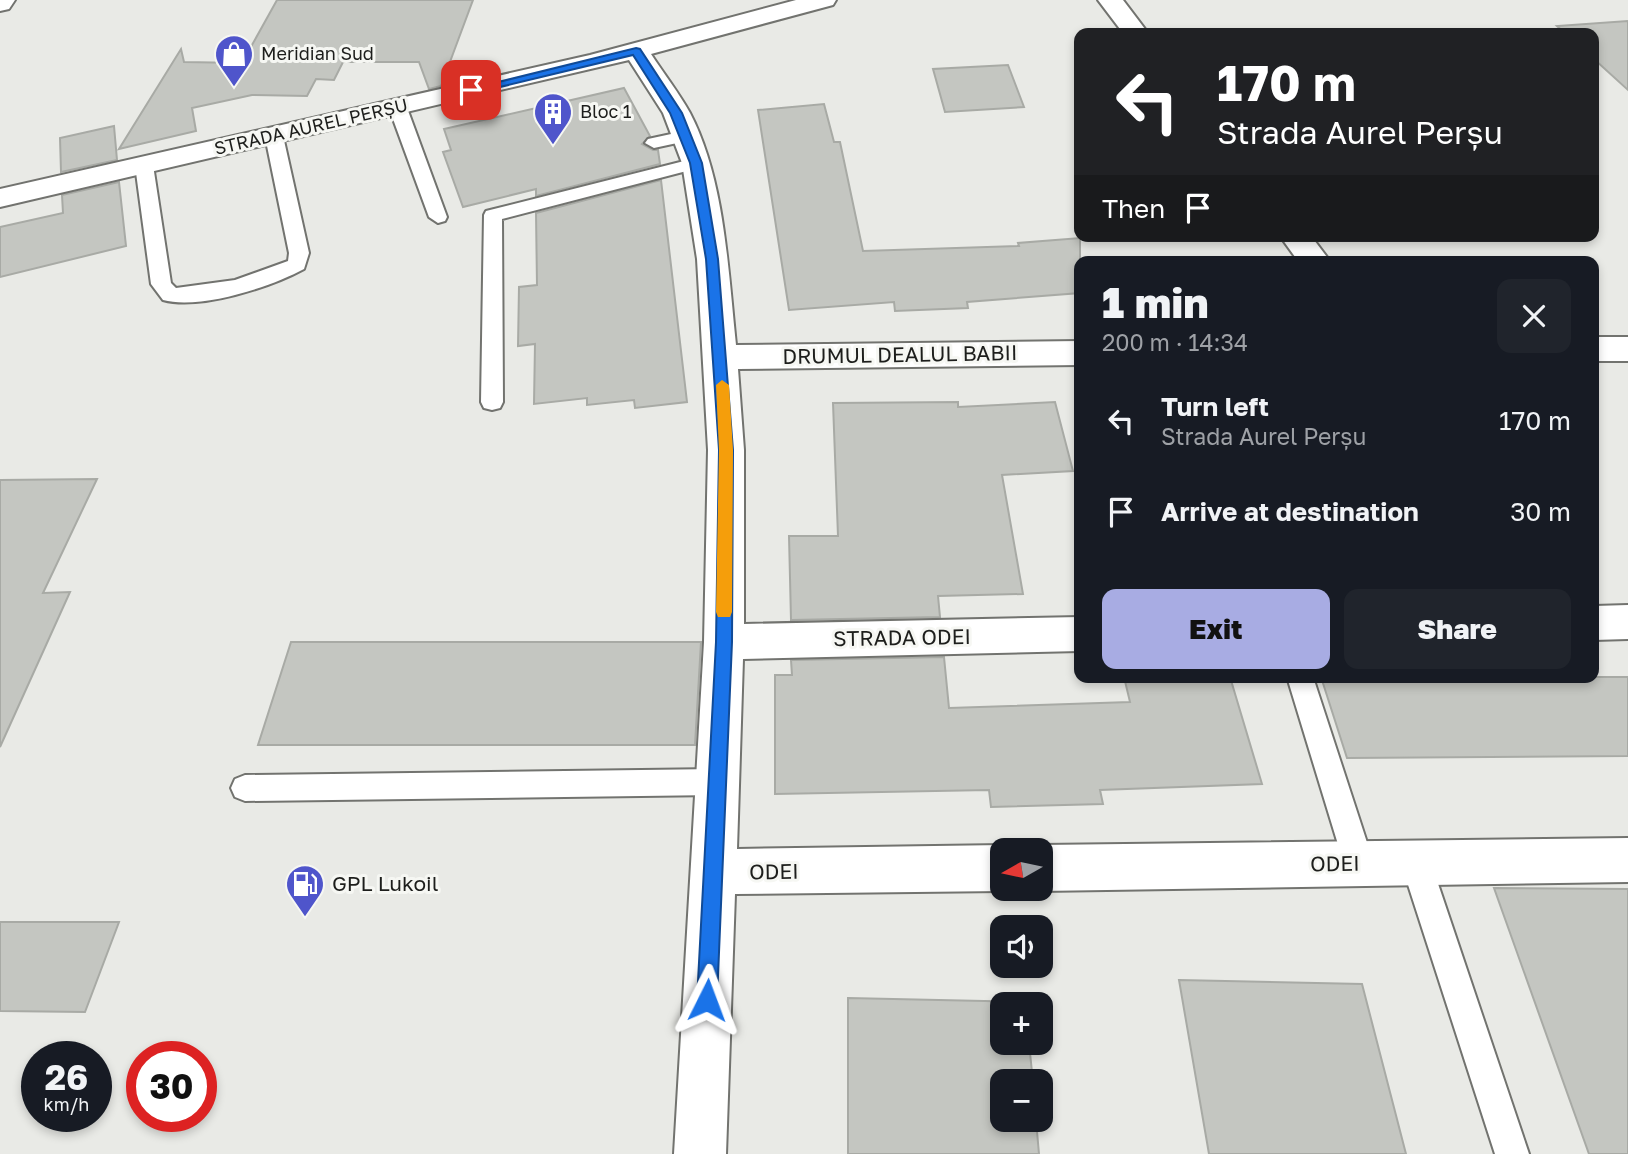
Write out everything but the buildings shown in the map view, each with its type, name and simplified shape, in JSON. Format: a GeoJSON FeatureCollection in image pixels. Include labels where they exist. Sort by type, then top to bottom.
{"type":"FeatureCollection","features":[{"type":"Feature","properties":{"kind":"street","name":"STRADA AUREL PERȘU"},"geometry":{"type":"LineString","coordinates":[[0,198],[636,51],[824,0]]}},
{"type":"Feature","properties":{"kind":"street"},"geometry":{"type":"LineString","coordinates":[[1110,0],[1132,28]]}},
{"type":"Feature","properties":{"kind":"street"},"geometry":{"type":"LineString","coordinates":[[636,51],[661,86],[712,259],[721,357],[726,450],[724,642],[700,1154]]}},
{"type":"Feature","properties":{"kind":"street"},"geometry":{"type":"LineString","coordinates":[[1300,242],[1311,256]]}},
{"type":"Feature","properties":{"kind":"street"},"geometry":{"type":"LineString","coordinates":[[1599,349],[1628,349]]}},
{"type":"Feature","properties":{"kind":"street","name":"DRUMUL DEALUL BABII"},"geometry":{"type":"LineString","coordinates":[[721,357],[1074,354]]}},
{"type":"Feature","properties":{"kind":"street"},"geometry":{"type":"LineString","coordinates":[[1599,622],[1628,622]]}},
{"type":"Feature","properties":{"kind":"street","name":"STRADA ODEI"},"geometry":{"type":"LineString","coordinates":[[724,642],[1074,634]]}},
{"type":"Feature","properties":{"kind":"street","name":"ODEI"},"geometry":{"type":"LineString","coordinates":[[1054,868],[1628,860]]}},
{"type":"Feature","properties":{"kind":"street","name":"ODEI"},"geometry":{"type":"LineString","coordinates":[[713,872],[990,868]]}},
{"type":"Feature","properties":{"kind":"lane"},"geometry":{"type":"LineString","coordinates":[[398,108],[438,217]]}},
{"type":"Feature","properties":{"kind":"lane"},"geometry":{"type":"LineString","coordinates":[[144,165],[161,284],[170,295],[187,297],[282,274],[297,264],[299,253],[274,136]]}},
{"type":"Feature","properties":{"kind":"lane"},"geometry":{"type":"LineString","coordinates":[[492,402],[492,215],[678,147]]}},
{"type":"Feature","properties":{"kind":"lane"},"geometry":{"type":"LineString","coordinates":[[1302,683],[1359,864]]}},
{"type":"Feature","properties":{"kind":"lane"},"geometry":{"type":"LineString","coordinates":[[245,788],[718,782]]}},
{"type":"Feature","properties":{"kind":"lane"},"geometry":{"type":"LineString","coordinates":[[1416,863],[1512,1154]]}},
{"type":"Feature","properties":{"kind":"slow traffic"},"geometry":{"type":"LineString","coordinates":[[722,385],[726,450],[724,612]]}},
{"type":"Feature","properties":{"kind":"place","name":"Meridian Sud"},"geometry":{"type":"Point","coordinates":[234,88]}},
{"type":"Feature","properties":{"kind":"place","name":"Bloc 1"},"geometry":{"type":"Point","coordinates":[553,146]}},
{"type":"Feature","properties":{"kind":"place","name":"GPL Lukoil"},"geometry":{"type":"Point","coordinates":[305,918]}},
{"type":"Feature","properties":{"kind":"route"},"geometry":{"type":"LineString","coordinates":[[471,90],[636,51],[676,113],[696,163],[712,259],[726,450],[724,642],[707,1000]]}}]}
